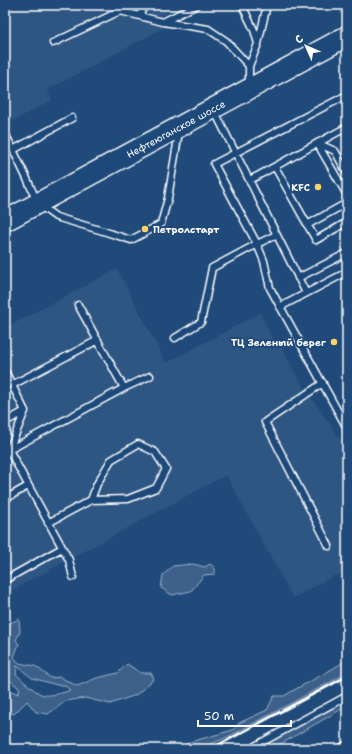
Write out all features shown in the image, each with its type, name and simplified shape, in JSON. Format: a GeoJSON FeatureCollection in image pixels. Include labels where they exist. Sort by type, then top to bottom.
{"type":"FeatureCollection","features":[{"type":"Feature","properties":{"kind":"main road","name":"Нефтеюганское шоссе"},"geometry":{"type":"LineString","coordinates":[[5,221],[347,36]]}},
{"type":"Feature","properties":{"kind":"lane"},"geometry":{"type":"LineString","coordinates":[[140,16],[144,5]]}},
{"type":"Feature","properties":{"kind":"lane"},"geometry":{"type":"LineString","coordinates":[[164,22],[197,5]]}},
{"type":"Feature","properties":{"kind":"lane"},"geometry":{"type":"LineString","coordinates":[[242,5],[254,30],[258,44]]}},
{"type":"Feature","properties":{"kind":"lane"},"geometry":{"type":"LineString","coordinates":[[249,89],[249,66],[258,44],[267,5]]}},
{"type":"Feature","properties":{"kind":"lane"},"geometry":{"type":"LineString","coordinates":[[53,43],[120,11],[164,22],[208,29],[226,41],[249,66]]}},
{"type":"Feature","properties":{"kind":"lane"},"geometry":{"type":"LineString","coordinates":[[347,95],[214,164],[257,244],[264,261],[270,288],[347,428]]}},
{"type":"Feature","properties":{"kind":"lane"},"geometry":{"type":"LineString","coordinates":[[213,109],[306,293]]}},
{"type":"Feature","properties":{"kind":"lane"},"geometry":{"type":"LineString","coordinates":[[13,150],[72,118]]}},
{"type":"Feature","properties":{"kind":"lane"},"geometry":{"type":"LineString","coordinates":[[250,180],[347,126]]}},
{"type":"Feature","properties":{"kind":"lane"},"geometry":{"type":"LineString","coordinates":[[5,133],[38,204],[56,217],[131,240],[161,224],[168,198],[180,127]]}},
{"type":"Feature","properties":{"kind":"lane"},"geometry":{"type":"LineString","coordinates":[[317,144],[335,151],[347,173]]}},
{"type":"Feature","properties":{"kind":"lane"},"geometry":{"type":"LineString","coordinates":[[307,225],[345,204],[347,196],[317,144]]}},
{"type":"Feature","properties":{"kind":"lane"},"geometry":{"type":"LineString","coordinates":[[275,167],[316,240],[347,222]]}},
{"type":"Feature","properties":{"kind":"lane"},"geometry":{"type":"LineString","coordinates":[[175,338],[201,322],[212,268],[276,234]]}},
{"type":"Feature","properties":{"kind":"lane"},"geometry":{"type":"LineString","coordinates":[[298,278],[347,253]]}},
{"type":"Feature","properties":{"kind":"lane"},"geometry":{"type":"LineString","coordinates":[[280,307],[347,272]]}},
{"type":"Feature","properties":{"kind":"lane"},"geometry":{"type":"LineString","coordinates":[[78,305],[124,388]]}},
{"type":"Feature","properties":{"kind":"lane"},"geometry":{"type":"LineString","coordinates":[[12,385],[98,340]]}},
{"type":"Feature","properties":{"kind":"lane"},"geometry":{"type":"LineString","coordinates":[[5,371],[25,411],[9,450]]}},
{"type":"Feature","properties":{"kind":"lane"},"geometry":{"type":"LineString","coordinates":[[9,450],[124,388],[150,376]]}},
{"type":"Feature","properties":{"kind":"lane"},"geometry":{"type":"LineString","coordinates":[[323,383],[265,422],[329,546]]}},
{"type":"Feature","properties":{"kind":"lane"},"geometry":{"type":"LineString","coordinates":[[5,422],[25,411]]}},
{"type":"Feature","properties":{"kind":"lane"},"geometry":{"type":"LineString","coordinates":[[48,523],[91,500],[128,499],[156,488],[166,469],[155,452],[138,444],[111,460],[97,484],[91,500]]}},
{"type":"Feature","properties":{"kind":"lane"},"geometry":{"type":"LineString","coordinates":[[9,450],[69,560],[73,577]]}},
{"type":"Feature","properties":{"kind":"lane"},"geometry":{"type":"LineString","coordinates":[[5,499],[28,486]]}},
{"type":"Feature","properties":{"kind":"lane"},"geometry":{"type":"LineString","coordinates":[[5,580],[62,548]]}},
{"type":"Feature","properties":{"kind":"lane"},"geometry":{"type":"LineString","coordinates":[[257,749],[255,746],[347,696]]}},
{"type":"Feature","properties":{"kind":"lane"},"geometry":{"type":"LineString","coordinates":[[339,749],[347,744]]}},
{"type":"Feature","properties":{"kind":"shaded area"},"geometry":{"type":"Polygon","coordinates":[[[5,5],[173,5],[167,8],[162,29],[47,90],[52,100],[5,125],[5,5]]]}},
{"type":"Feature","properties":{"kind":"shaded area"},"geometry":{"type":"Polygon","coordinates":[[[117,269],[166,363],[260,313],[277,349],[282,347],[295,373],[347,450],[347,570],[293,598],[226,475],[5,594],[5,328],[117,269]]]}},
{"type":"Feature","properties":{"kind":"shaded area"},"geometry":{"type":"Polygon","coordinates":[[[193,564],[205,567],[210,564],[215,568],[215,574],[204,575],[191,591],[172,595],[161,588],[163,575],[173,566],[193,564]]]}},
{"type":"Feature","properties":{"kind":"shaded area"},"geometry":{"type":"Polygon","coordinates":[[[19,619],[20,632],[16,640],[19,644],[14,657],[19,663],[35,666],[51,678],[60,677],[77,686],[97,678],[118,673],[127,664],[141,673],[151,673],[154,679],[136,695],[110,704],[85,698],[66,701],[48,714],[36,712],[27,701],[14,714],[5,712],[5,686],[18,694],[20,689],[5,676],[5,623],[8,624],[19,619]],[[17,666],[16,674],[29,686],[41,694],[53,695],[70,690],[64,685],[57,685],[32,678],[17,666]]]}},
{"type":"Feature","properties":{"kind":"shaded area"},"geometry":{"type":"Polygon","coordinates":[[[347,660],[347,673],[228,737],[198,749],[180,749],[190,742],[233,730],[239,723],[267,710],[274,696],[284,696],[347,660]]]}},
{"type":"Feature","properties":{"kind":"shaded area"},"geometry":{"type":"Polygon","coordinates":[[[347,697],[347,706],[272,749],[264,749],[264,746],[300,723],[347,697]]]}},
{"type":"Feature","properties":{"kind":"railway"},"geometry":{"type":"LineString","coordinates":[[211,749],[347,676]]}},
{"type":"Feature","properties":{"kind":"place","name":"KFC"},"geometry":{"type":"Point","coordinates":[318,187]}},
{"type":"Feature","properties":{"kind":"place","name":"Петролстарт"},"geometry":{"type":"Point","coordinates":[145,229]}},
{"type":"Feature","properties":{"kind":"place","name":"ТЦ Зеленый берег"},"geometry":{"type":"Point","coordinates":[334,342]}}]}
